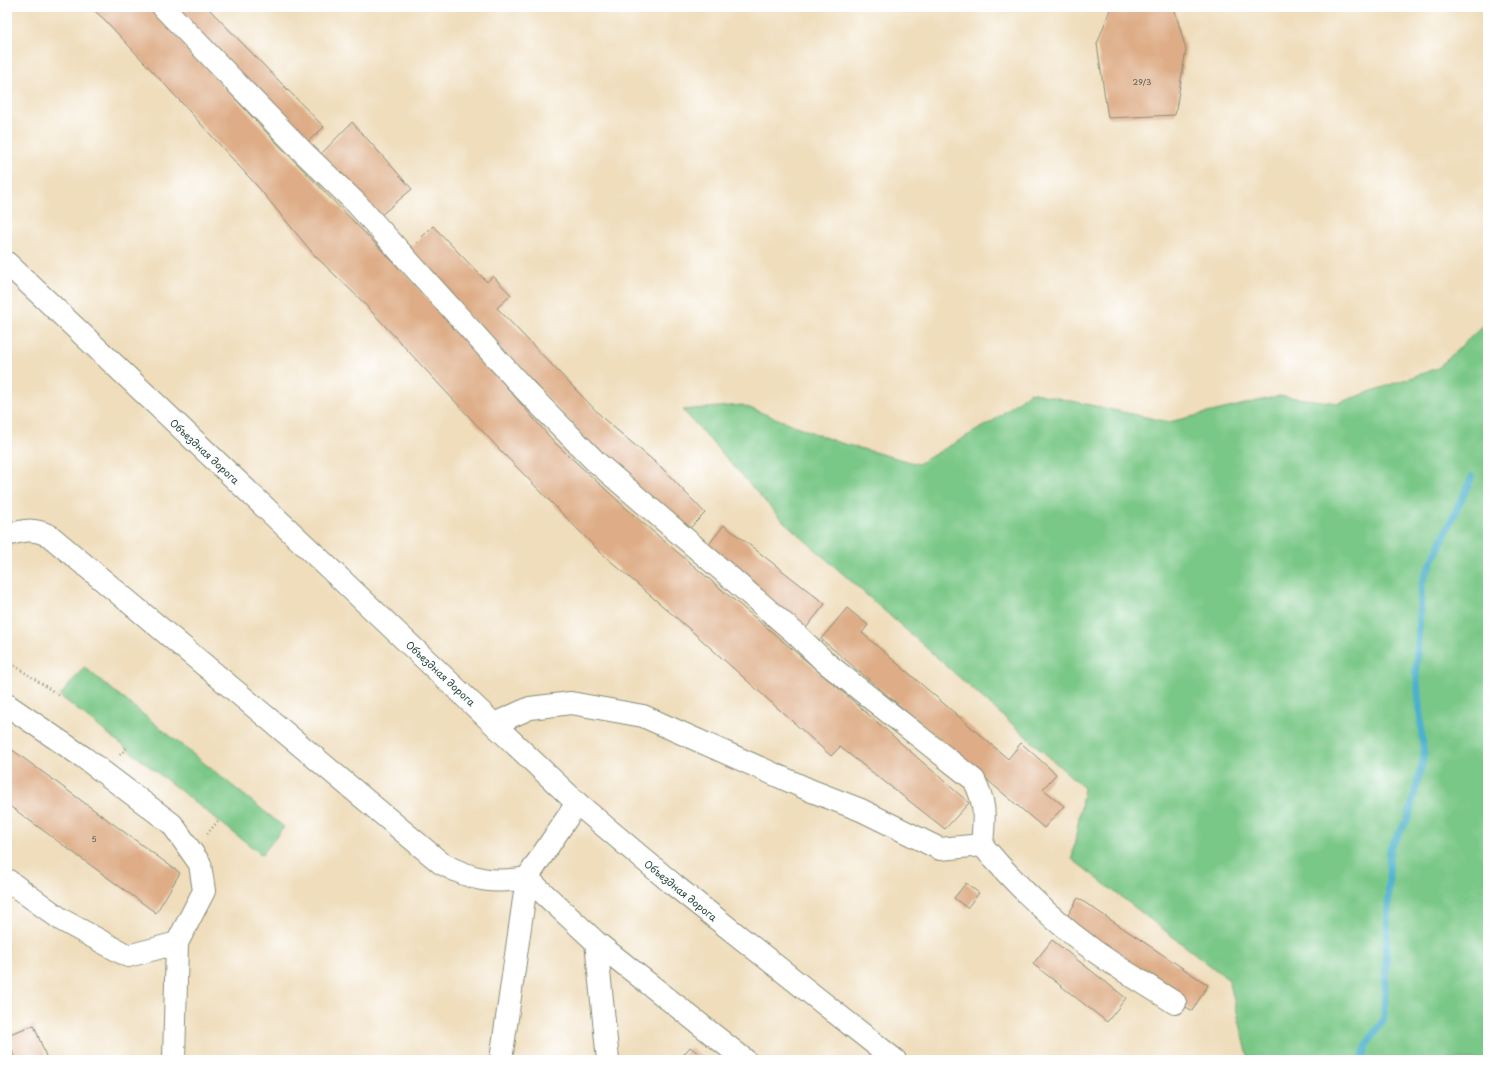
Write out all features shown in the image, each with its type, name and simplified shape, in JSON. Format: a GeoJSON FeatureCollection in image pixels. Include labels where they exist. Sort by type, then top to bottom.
{"type":"FeatureCollection","features":[{"type":"Feature","properties":{"kind":"street"},"geometry":{"type":"LineString","coordinates":[[163,7],[304,153],[356,202],[526,391],[595,461],[795,633],[826,662],[974,780],[982,796],[984,809],[982,845],[1003,869],[1044,910],[1093,950],[1175,1003]]}},
{"type":"Feature","properties":{"kind":"street","name":"Объездная дорога"},"geometry":{"type":"LineString","coordinates":[[7,263],[577,803],[674,885],[895,1060]]}},
{"type":"Feature","properties":{"kind":"street"},"geometry":{"type":"LineString","coordinates":[[7,535],[26,530],[39,531],[50,536],[441,863],[461,874],[484,881],[505,882],[527,878]]}},
{"type":"Feature","properties":{"kind":"street"},"geometry":{"type":"LineString","coordinates":[[494,724],[530,708],[571,703],[643,716],[812,791],[862,810],[940,849],[982,845]]}},
{"type":"Feature","properties":{"kind":"street"},"geometry":{"type":"LineString","coordinates":[[7,705],[83,757],[172,824],[200,864],[204,892],[178,943],[174,1060]]}},
{"type":"Feature","properties":{"kind":"street"},"geometry":{"type":"LineString","coordinates":[[501,1060],[527,878],[577,803]]}},
{"type":"Feature","properties":{"kind":"street"},"geometry":{"type":"LineString","coordinates":[[527,878],[596,942],[745,1060]]}},
{"type":"Feature","properties":{"kind":"street"},"geometry":{"type":"LineString","coordinates":[[7,880],[62,920],[128,956],[178,943]]}},
{"type":"Feature","properties":{"kind":"street"},"geometry":{"type":"LineString","coordinates":[[596,942],[608,1060]]}},
{"type":"Feature","properties":{"kind":"path"},"geometry":{"type":"LineString","coordinates":[[7,672],[12,664],[60,696]]}},
{"type":"Feature","properties":{"kind":"green space"},"geometry":{"type":"Polygon","coordinates":[[[1488,321],[1488,1060],[1249,1060],[1229,980],[1072,859],[1084,788],[781,519],[683,410],[742,405],[837,442],[918,464],[993,421],[1030,392],[1169,422],[1279,396],[1338,403],[1438,368],[1488,321]]]}},
{"type":"Feature","properties":{"kind":"green space"},"geometry":{"type":"Polygon","coordinates":[[[84,667],[284,827],[262,855],[60,696],[84,667]]]}},
{"type":"Feature","properties":{"kind":"building"},"geometry":{"type":"Polygon","coordinates":[[[90,7],[150,7],[268,134],[407,276],[464,338],[555,443],[638,519],[836,686],[969,803],[945,829],[840,747],[831,756],[694,633],[600,552],[500,450],[359,298],[315,256],[258,187],[105,20],[90,7]]]}},
{"type":"Feature","properties":{"kind":"building"},"geometry":{"type":"Polygon","coordinates":[[[173,7],[207,7],[324,127],[305,144],[173,7]]]}},
{"type":"Feature","properties":{"kind":"building"},"geometry":{"type":"Polygon","coordinates":[[[1111,7],[1174,7],[1186,50],[1175,115],[1108,118],[1097,44],[1111,7]]]}},
{"type":"Feature","properties":{"kind":"building"},"geometry":{"type":"Polygon","coordinates":[[[352,122],[412,189],[380,216],[321,154],[352,122]]]}},
{"type":"Feature","properties":{"kind":"building"},"geometry":{"type":"Polygon","coordinates":[[[433,226],[487,282],[493,276],[511,295],[497,308],[605,420],[661,467],[705,513],[686,532],[593,448],[534,382],[407,252],[433,226]]]}},
{"type":"Feature","properties":{"kind":"building"},"geometry":{"type":"Polygon","coordinates":[[[724,525],[825,604],[806,628],[706,548],[724,525]]]}},
{"type":"Feature","properties":{"kind":"building"},"geometry":{"type":"Polygon","coordinates":[[[847,608],[868,625],[862,633],[1008,759],[1021,743],[1056,774],[1043,789],[1064,806],[1044,828],[821,639],[847,608]]]}},
{"type":"Feature","properties":{"kind":"building"},"geometry":{"type":"Polygon","coordinates":[[[7,746],[180,873],[156,913],[7,804],[7,746]]]}},
{"type":"Feature","properties":{"kind":"building"},"geometry":{"type":"Polygon","coordinates":[[[966,883],[979,893],[967,908],[954,898],[966,883]]]}},
{"type":"Feature","properties":{"kind":"building"},"geometry":{"type":"Polygon","coordinates":[[[1078,898],[1208,985],[1192,1011],[1064,922],[1078,898]]]}},
{"type":"Feature","properties":{"kind":"building"},"geometry":{"type":"Polygon","coordinates":[[[1052,940],[1126,998],[1107,1022],[1033,964],[1052,940]]]}},
{"type":"Feature","properties":{"kind":"building"},"geometry":{"type":"Polygon","coordinates":[[[34,1025],[47,1059],[15,1060],[7,1035],[34,1025]]]}},
{"type":"Feature","properties":{"kind":"building"},"geometry":{"type":"Polygon","coordinates":[[[690,1047],[707,1060],[679,1060],[690,1047]]]}},
{"type":"Feature","properties":{"kind":"waterway"},"geometry":{"type":"LineString","coordinates":[[1362,1060],[1367,1044],[1384,1019],[1390,848],[1408,819],[1424,756],[1416,671],[1422,583],[1472,477]]}}]}
